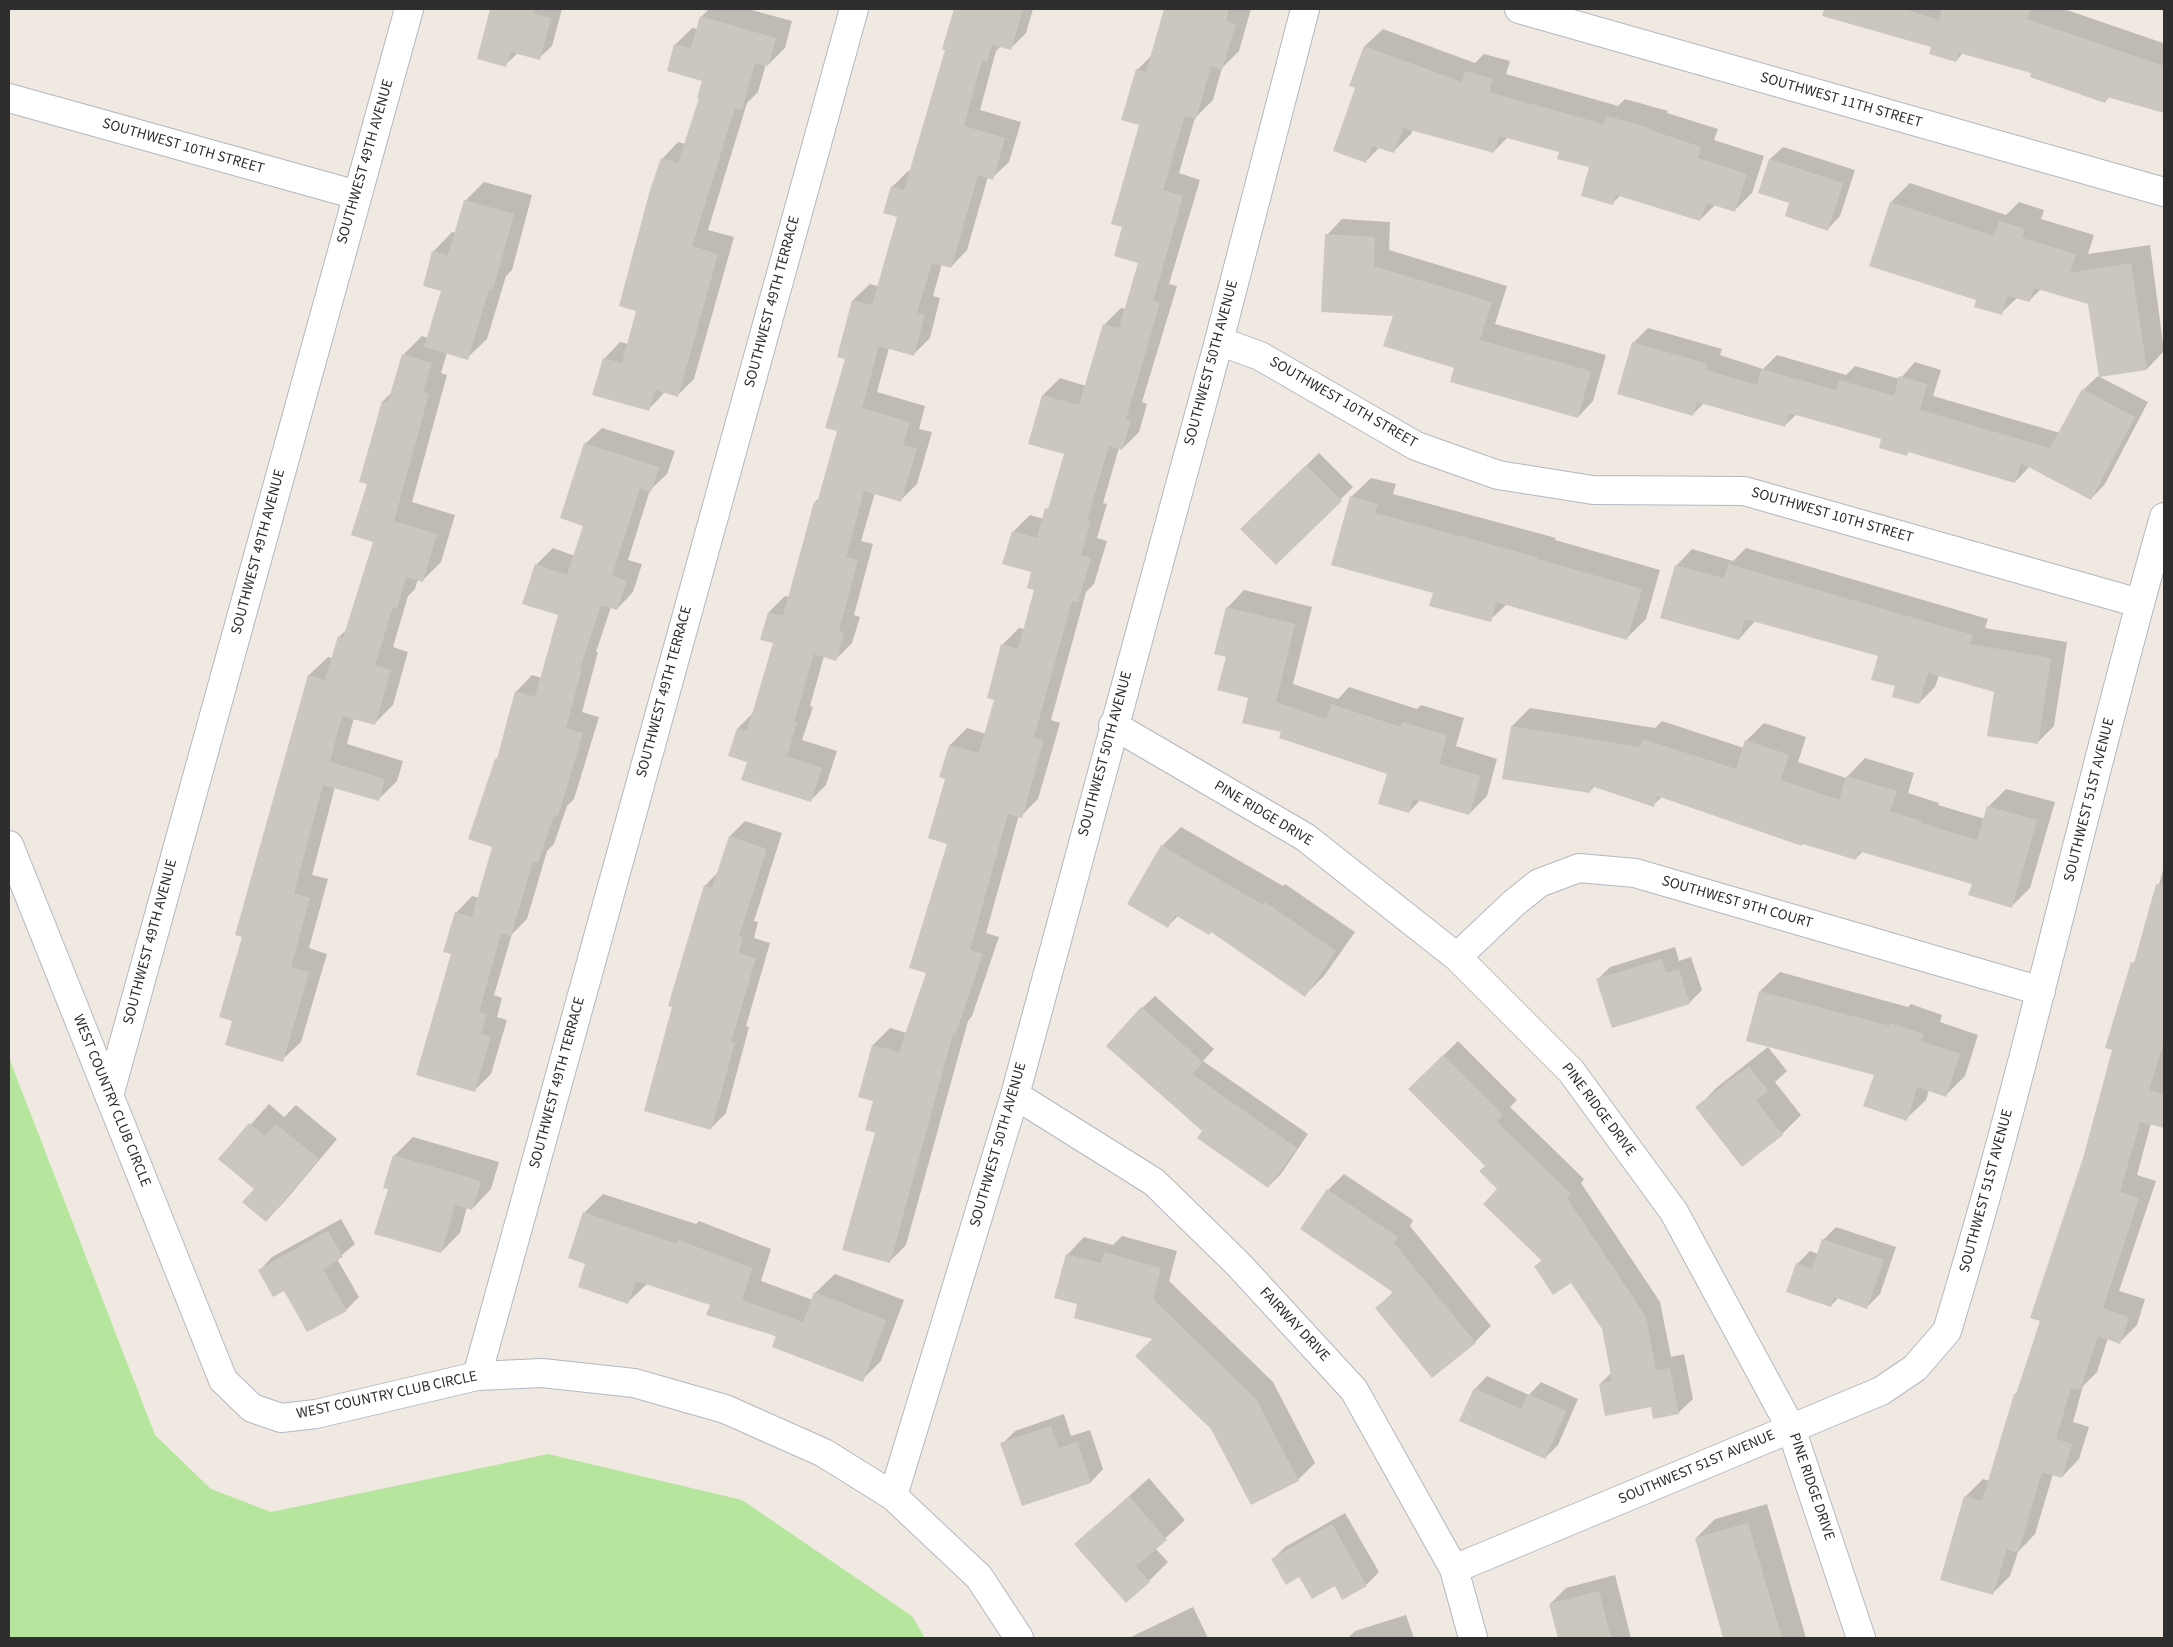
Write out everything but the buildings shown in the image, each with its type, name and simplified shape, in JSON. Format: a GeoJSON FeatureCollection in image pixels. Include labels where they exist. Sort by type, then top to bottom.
{"type":"FeatureCollection","features":[{"type":"Feature","properties":{"kind":"street","name":"SOUTHWEST 49TH AVENUE"},"geometry":{"type":"LineString","coordinates":[[109,1096],[409,9]]}},
{"type":"Feature","properties":{"kind":"street","name":"SOUTHWEST 49TH TERRACE"},"geometry":{"type":"LineString","coordinates":[[477,1376],[854,9]]}},
{"type":"Feature","properties":{"kind":"street","name":"SOUTHWEST 50TH AVENUE"},"geometry":{"type":"LineString","coordinates":[[893,1496],[1015,1095],[1113,725],[1219,341],[1305,9]]}},
{"type":"Feature","properties":{"kind":"street","name":"SOUTHWEST 11TH STREET"},"geometry":{"type":"LineString","coordinates":[[1518,9],[2164,192]]}},
{"type":"Feature","properties":{"kind":"street","name":"SOUTHWEST 10TH STREET"},"geometry":{"type":"LineString","coordinates":[[9,98],[357,195]]}},
{"type":"Feature","properties":{"kind":"street","name":"SOUTHWEST 10TH STREET"},"geometry":{"type":"LineString","coordinates":[[1219,341],[1260,356],[1416,446],[1498,474],[1593,490],[1744,491],[2139,603]]}},
{"type":"Feature","properties":{"kind":"street","name":"SOUTHWEST 51ST AVENUE"},"geometry":{"type":"LineString","coordinates":[[1454,1569],[1881,1391],[1915,1368],[1947,1331],[2041,991],[2139,603],[2164,516]]}},
{"type":"Feature","properties":{"kind":"street","name":"PINE RIDGE DRIVE"},"geometry":{"type":"LineString","coordinates":[[1113,725],[1306,837],[1457,957],[1571,1071],[1674,1212],[1791,1428],[1861,1638]]}},
{"type":"Feature","properties":{"kind":"street","name":"WEST COUNTRY CLUB CIRCLE"},"geometry":{"type":"LineString","coordinates":[[9,844],[223,1380],[252,1408],[282,1418],[316,1414],[477,1376],[542,1373],[634,1383],[725,1408],[824,1453],[893,1496],[979,1577],[1019,1638]]}},
{"type":"Feature","properties":{"kind":"street","name":"SOUTHWEST 9TH COURT"},"geometry":{"type":"LineString","coordinates":[[1457,957],[1514,903],[1539,883],[1579,868],[1635,873],[2041,991]]}},
{"type":"Feature","properties":{"kind":"street","name":"FAIRWAY DRIVE"},"geometry":{"type":"LineString","coordinates":[[1015,1095],[1154,1182],[1251,1278],[1354,1390],[1454,1569],[1473,1638]]}},
{"type":"Feature","properties":{"kind":"green space"},"geometry":{"type":"Polygon","coordinates":[[[9,1058],[155,1435],[211,1489],[271,1512],[548,1454],[742,1500],[912,1616],[925,1638],[9,1638],[9,1058]]]}}]}
